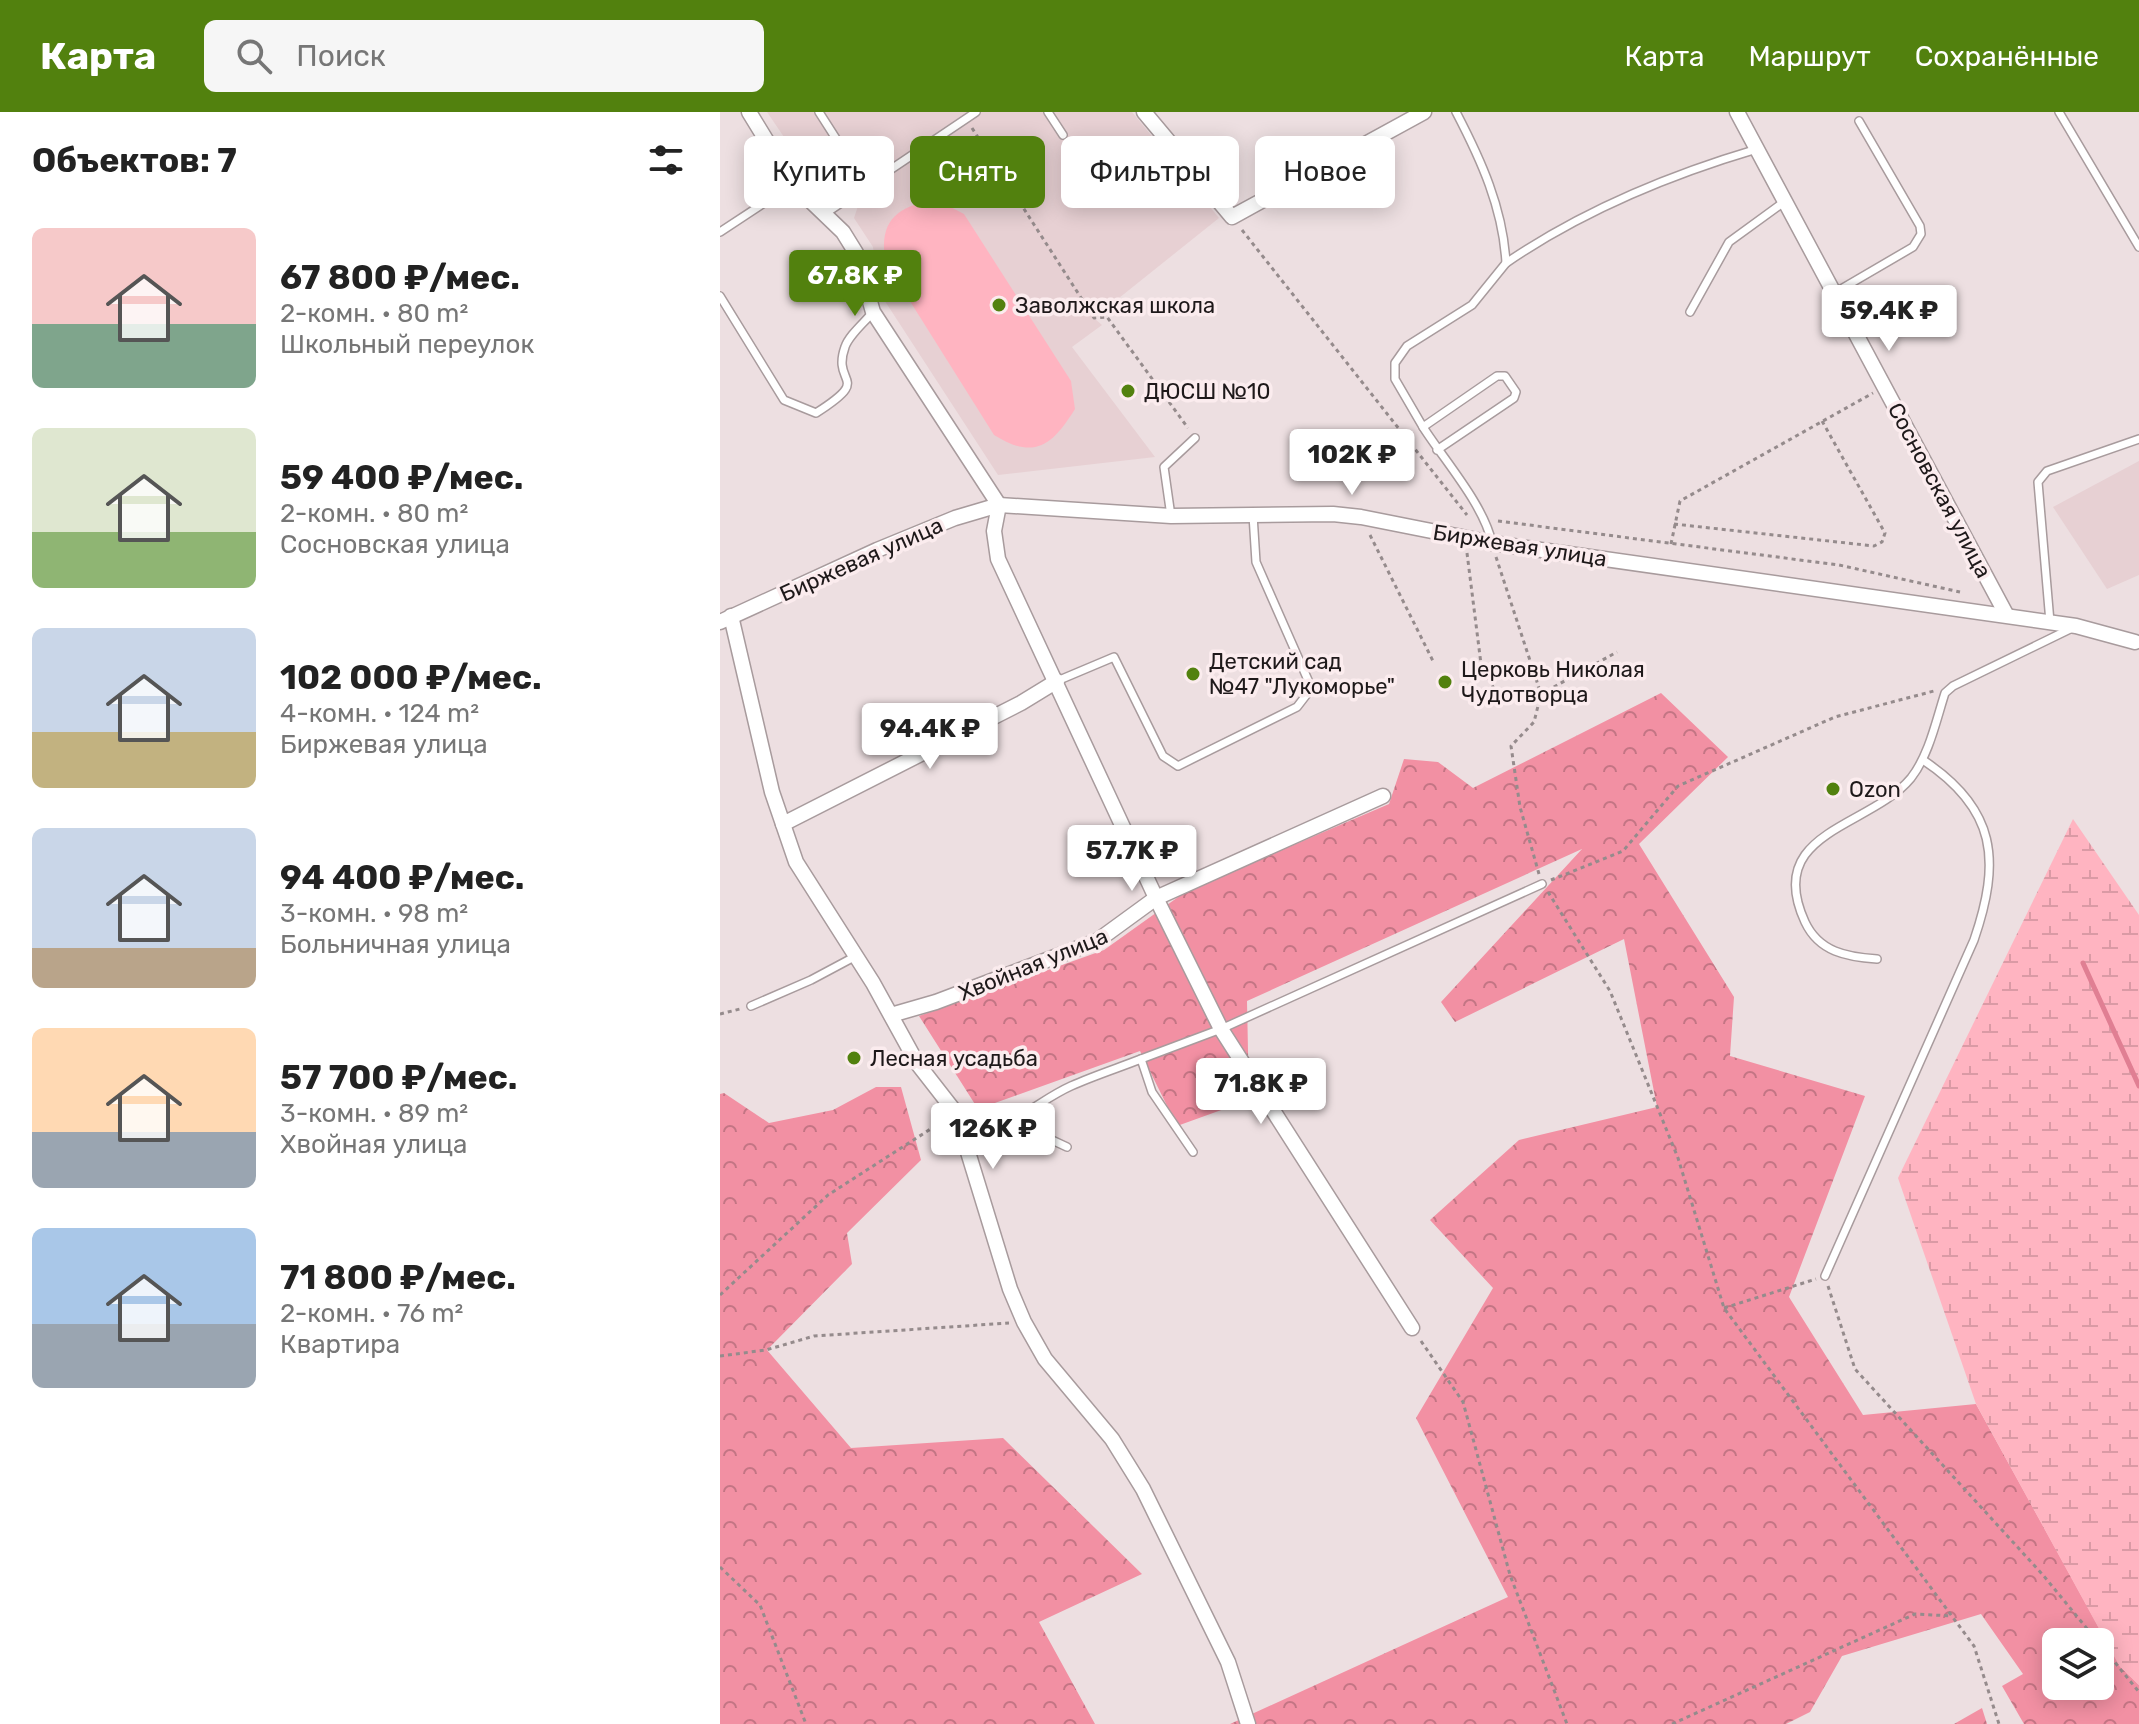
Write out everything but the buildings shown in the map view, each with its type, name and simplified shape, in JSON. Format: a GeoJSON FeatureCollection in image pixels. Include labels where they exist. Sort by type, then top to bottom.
{"type":"FeatureCollection","features":[{"type":"Feature","properties":{"kind":"street"},"geometry":{"type":"LineString","coordinates":[[749,112],[764,136]]}},
{"type":"Feature","properties":{"kind":"street"},"geometry":{"type":"LineString","coordinates":[[1144,112],[1232,217],[1424,112]]}},
{"type":"Feature","properties":{"kind":"street","name":"Сосновская улица"},"geometry":{"type":"LineString","coordinates":[[1737,112],[2006,614]]}},
{"type":"Feature","properties":{"kind":"street"},"geometry":{"type":"LineString","coordinates":[[820,208],[856,253],[873,312],[999,505],[994,531],[998,559],[1156,898],[1221,1029],[1412,1328]]}},
{"type":"Feature","properties":{"kind":"street","name":"Биржевая улица"},"geometry":{"type":"LineString","coordinates":[[725,619],[903,539],[999,505],[1171,516],[1361,517],[1492,543],[2006,614],[2076,626],[2138,645]]}},
{"type":"Feature","properties":{"kind":"street"},"geometry":{"type":"LineString","coordinates":[[725,619],[796,862],[856,956],[917,1063],[956,1113],[1010,1289],[1024,1322],[1045,1359],[1112,1439],[1143,1489],[1228,1662],[1248,1724]]}},
{"type":"Feature","properties":{"kind":"street"},"geometry":{"type":"LineString","coordinates":[[783,824],[1021,703],[1057,681]]}},
{"type":"Feature","properties":{"kind":"street","name":"Хвойная улица"},"geometry":{"type":"LineString","coordinates":[[891,1015],[936,1002],[1097,941],[1156,898],[1383,796]]}},
{"type":"Feature","properties":{"kind":"lane"},"geometry":{"type":"LineString","coordinates":[[819,112],[834,136]]}},
{"type":"Feature","properties":{"kind":"lane"},"geometry":{"type":"LineString","coordinates":[[894,165],[976,112]]}},
{"type":"Feature","properties":{"kind":"lane"},"geometry":{"type":"LineString","coordinates":[[1048,112],[1063,135]]}},
{"type":"Feature","properties":{"kind":"lane"},"geometry":{"type":"LineString","coordinates":[[1456,112],[1480,157],[1504,228],[1506,263]]}},
{"type":"Feature","properties":{"kind":"lane"},"geometry":{"type":"LineString","coordinates":[[2059,112],[2139,247]]}},
{"type":"Feature","properties":{"kind":"lane"},"geometry":{"type":"LineString","coordinates":[[1836,292],[1913,247],[1921,234],[1920,226],[1859,121]]}},
{"type":"Feature","properties":{"kind":"lane"},"geometry":{"type":"LineString","coordinates":[[1492,543],[1483,519],[1395,379],[1395,363],[1407,346],[1472,305],[1506,263],[1543,237],[1612,203],[1701,166],[1757,149]]}},
{"type":"Feature","properties":{"kind":"lane"},"geometry":{"type":"LineString","coordinates":[[1690,312],[1729,242],[1786,201]]}},
{"type":"Feature","properties":{"kind":"lane"},"geometry":{"type":"LineString","coordinates":[[720,232],[756,208]]}},
{"type":"Feature","properties":{"kind":"lane"},"geometry":{"type":"LineString","coordinates":[[826,213],[833,208]]}},
{"type":"Feature","properties":{"kind":"lane"},"geometry":{"type":"LineString","coordinates":[[720,296],[784,400],[816,413],[845,395],[849,386],[842,358],[845,344],[873,312]]}},
{"type":"Feature","properties":{"kind":"lane"},"geometry":{"type":"LineString","coordinates":[[1423,427],[1497,376],[1505,376],[1516,392],[1514,398],[1437,450]]}},
{"type":"Feature","properties":{"kind":"lane"},"geometry":{"type":"LineString","coordinates":[[1171,516],[1164,467],[1195,438]]}},
{"type":"Feature","properties":{"kind":"lane"},"geometry":{"type":"LineString","coordinates":[[2050,622],[2038,482],[2047,471],[2139,439]]}},
{"type":"Feature","properties":{"kind":"lane"},"geometry":{"type":"LineString","coordinates":[[1057,681],[1114,657],[1163,756],[1178,766],[1297,707],[1307,694],[1308,680],[1256,562],[1253,515]]}},
{"type":"Feature","properties":{"kind":"lane"},"geometry":{"type":"LineString","coordinates":[[1877,959],[1851,958],[1820,943],[1799,909],[1795,889],[1799,867],[1809,849],[1826,833],[1895,793],[1923,760],[1945,693],[1953,686],[2076,626]]}},
{"type":"Feature","properties":{"kind":"lane"},"geometry":{"type":"LineString","coordinates":[[1825,1276],[1974,940],[1988,900],[1990,844],[1984,826],[1945,775],[1923,760]]}},
{"type":"Feature","properties":{"kind":"lane"},"geometry":{"type":"LineString","coordinates":[[1011,1121],[1069,1087],[1221,1029],[1542,884]]}},
{"type":"Feature","properties":{"kind":"lane"},"geometry":{"type":"LineString","coordinates":[[751,1006],[856,956]]}},
{"type":"Feature","properties":{"kind":"lane"},"geometry":{"type":"LineString","coordinates":[[1141,1059],[1152,1092],[1193,1152]]}},
{"type":"Feature","properties":{"kind":"lane"},"geometry":{"type":"LineString","coordinates":[[956,1113],[976,1122],[1011,1121],[1067,1147]]}},
{"type":"Feature","properties":{"kind":"path"},"geometry":{"type":"LineString","coordinates":[[966,119],[1094,318],[1107,317],[1195,438]]}},
{"type":"Feature","properties":{"kind":"path"},"geometry":{"type":"LineString","coordinates":[[1232,217],[1463,514],[1839,565],[1969,594]]}},
{"type":"Feature","properties":{"kind":"path"},"geometry":{"type":"LineString","coordinates":[[1671,544],[1680,501],[1885,386]]}},
{"type":"Feature","properties":{"kind":"path"},"geometry":{"type":"LineString","coordinates":[[1674,524],[1874,546],[1882,542],[1885,533],[1822,421]]}},
{"type":"Feature","properties":{"kind":"path"},"geometry":{"type":"LineString","coordinates":[[1361,517],[1433,661]]}},
{"type":"Feature","properties":{"kind":"path"},"geometry":{"type":"LineString","coordinates":[[1468,537],[1466,565],[1481,664],[1501,702]]}},
{"type":"Feature","properties":{"kind":"path"},"geometry":{"type":"LineString","coordinates":[[1492,543],[1541,694],[1534,722],[1511,746],[1520,807],[1542,884],[1610,991],[1678,1158],[1724,1308],[1974,1646],[1999,1724]]}},
{"type":"Feature","properties":{"kind":"path"},"geometry":{"type":"LineString","coordinates":[[1541,694],[1617,652]]}},
{"type":"Feature","properties":{"kind":"path"},"geometry":{"type":"LineString","coordinates":[[1542,884],[1623,851],[1678,786],[1835,717],[1953,686]]}},
{"type":"Feature","properties":{"kind":"path"},"geometry":{"type":"LineString","coordinates":[[720,1014],[751,1006]]}},
{"type":"Feature","properties":{"kind":"path"},"geometry":{"type":"LineString","coordinates":[[720,1295],[828,1195],[956,1113]]}},
{"type":"Feature","properties":{"kind":"path"},"geometry":{"type":"LineString","coordinates":[[1724,1308],[1825,1276],[1855,1369],[2043,1575],[2087,1628]]}},
{"type":"Feature","properties":{"kind":"path"},"geometry":{"type":"LineString","coordinates":[[720,1356],[766,1350],[814,1336],[1024,1322]]}},
{"type":"Feature","properties":{"kind":"path"},"geometry":{"type":"LineString","coordinates":[[1412,1328],[1463,1402],[1510,1575],[1567,1724]]}},
{"type":"Feature","properties":{"kind":"path"},"geometry":{"type":"LineString","coordinates":[[720,1567],[760,1605],[806,1724]]}},
{"type":"Feature","properties":{"kind":"path"},"geometry":{"type":"LineString","coordinates":[[1672,1724],[1915,1614],[1952,1616]]}},
{"type":"Feature","properties":{"kind":"path"},"geometry":{"type":"LineString","coordinates":[[2114,1661],[2139,1692]]}},
{"type":"Feature","properties":{"kind":"shaded area","name":"Заволжская школа"},"geometry":{"type":"Polygon","coordinates":[[[767,112],[1132,112],[1152,136],[1061,136],[1061,208],[1211,208],[1219,218],[1094,318],[1102,325],[1072,347],[1155,457],[998,475],[879,292],[873,247],[854,218],[857,208],[894,208],[894,136],[783,136],[767,112]]]}},
{"type":"Feature","properties":{"kind":"shaded area"},"geometry":{"type":"Polygon","coordinates":[[[2139,461],[2139,575],[2107,589],[2053,507],[2139,461]]]}},
{"type":"Feature","properties":{"kind":"green space"},"geometry":{"type":"Polygon","coordinates":[[[910,206],[952,208],[964,214],[1071,381],[1075,409],[1050,440],[1031,448],[1008,443],[994,435],[886,263],[885,236],[888,226],[901,211],[910,206]]]}},
{"type":"Feature","properties":{"kind":"green space"},"geometry":{"type":"Polygon","coordinates":[[[1661,693],[1728,757],[1639,844],[1734,997],[1730,1056],[1865,1096],[1789,1297],[1863,1415],[1976,1404],[2099,1628],[2042,1628],[2042,1700],[2114,1700],[2114,1655],[2139,1685],[2139,1724],[2024,1724],[2002,1686],[2023,1674],[1981,1614],[1842,1656],[1810,1712],[1786,1724],[1230,1724],[1508,1597],[1416,1418],[1493,1288],[1430,1220],[1519,1140],[1657,1107],[1624,939],[1455,1022],[1441,1002],[1582,849],[1247,1001],[1249,1100],[1177,1126],[1140,1051],[978,1109],[919,1016],[1104,950],[1188,890],[1389,804],[1404,759],[1438,762],[1473,788],[1661,693]]]}},
{"type":"Feature","properties":{"kind":"green space"},"geometry":{"type":"Polygon","coordinates":[[[2073,819],[2139,915],[2139,1685],[2120,1667],[2114,1656],[2114,1628],[2099,1628],[1976,1404],[1898,1178],[2073,819]]]}},
{"type":"Feature","properties":{"kind":"green space"},"geometry":{"type":"Polygon","coordinates":[[[876,1087],[901,1087],[921,1160],[847,1233],[852,1264],[767,1350],[851,1448],[1003,1438],[1142,1574],[1039,1622],[1095,1724],[720,1724],[720,1094],[724,1093],[769,1123],[833,1110],[876,1087]]]}},
{"type":"Feature","properties":{"kind":"green space"},"geometry":{"type":"Polygon","coordinates":[[[1982,1708],[1987,1724],[1954,1724],[1982,1708]]]}},
{"type":"Feature","properties":{"kind":"waterway"},"geometry":{"type":"LineString","coordinates":[[2083,963],[2139,1086]]}},
{"type":"Feature","properties":{"kind":"place","name":"Заволжская школа"},"geometry":{"type":"Point","coordinates":[999,305]}},
{"type":"Feature","properties":{"kind":"place","name":"ДЮСШ №10"},"geometry":{"type":"Point","coordinates":[1128,391]}},
{"type":"Feature","properties":{"kind":"place","name":"Детский сад №47 \"Лукоморье\""},"geometry":{"type":"Point","coordinates":[1193,674]}},
{"type":"Feature","properties":{"kind":"place","name":"Церковь Николая Чудотворца"},"geometry":{"type":"Point","coordinates":[1445,682]}},
{"type":"Feature","properties":{"kind":"place","name":"Ozon"},"geometry":{"type":"Point","coordinates":[1833,789]}},
{"type":"Feature","properties":{"kind":"place","name":"Лесная усадьба"},"geometry":{"type":"Point","coordinates":[854,1058]}}]}
